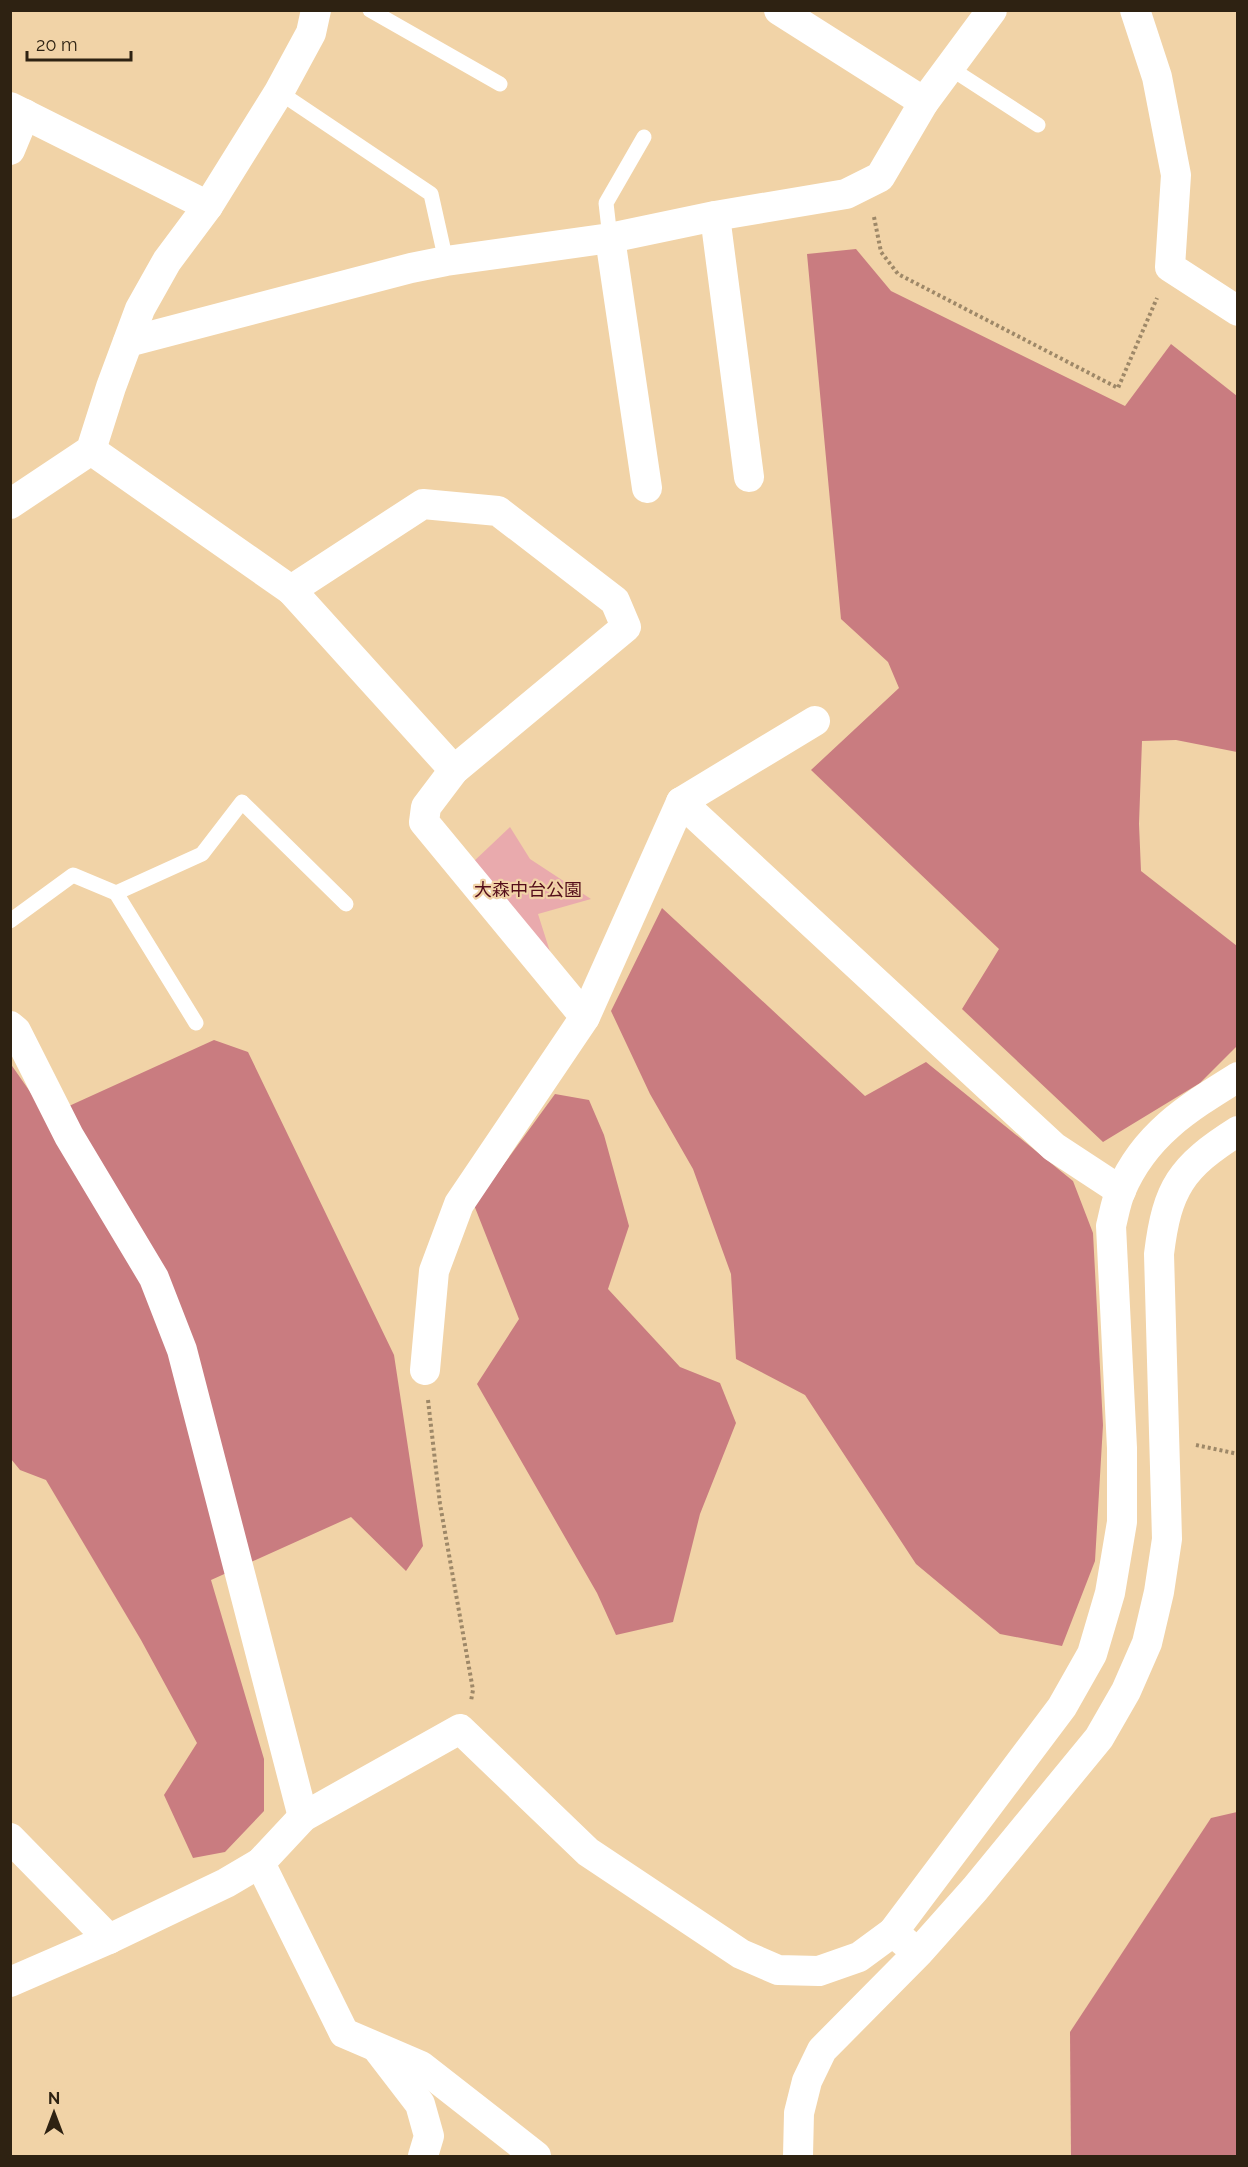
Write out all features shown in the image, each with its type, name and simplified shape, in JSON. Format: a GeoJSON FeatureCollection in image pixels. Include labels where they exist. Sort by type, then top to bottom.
{"type":"FeatureCollection","features":[{"type":"Feature","properties":{"kind":"street"},"geometry":{"type":"LineString","coordinates":[[10,504],[91,450],[140,309],[167,261],[208,206],[279,93],[311,33],[316,10]]}},
{"type":"Feature","properties":{"kind":"street"},"geometry":{"type":"LineString","coordinates":[[779,10],[924,102]]}},
{"type":"Feature","properties":{"kind":"street"},"geometry":{"type":"LineString","coordinates":[[128,342],[411,268],[610,238],[715,216],[846,194],[880,177],[924,102],[992,10]]}},
{"type":"Feature","properties":{"kind":"street"},"geometry":{"type":"LineString","coordinates":[[1135,10],[1157,78],[1176,175],[1170,267],[1238,311]]}},
{"type":"Feature","properties":{"kind":"street"},"geometry":{"type":"LineString","coordinates":[[10,150],[18,111],[208,206]]}},
{"type":"Feature","properties":{"kind":"street"},"geometry":{"type":"LineString","coordinates":[[715,216],[748,477]]}},
{"type":"Feature","properties":{"kind":"street"},"geometry":{"type":"LineString","coordinates":[[610,238],[647,488]]}},
{"type":"Feature","properties":{"kind":"street"},"geometry":{"type":"LineString","coordinates":[[91,450],[291,590],[454,770]]}},
{"type":"Feature","properties":{"kind":"street"},"geometry":{"type":"LineString","coordinates":[[291,590],[423,504],[498,511],[615,601],[626,627],[454,770],[426,807],[424,822],[585,1017]]}},
{"type":"Feature","properties":{"kind":"street"},"geometry":{"type":"LineString","coordinates":[[425,1370],[434,1271],[459,1204],[585,1017],[681,802],[814,721]]}},
{"type":"Feature","properties":{"kind":"street"},"geometry":{"type":"LineString","coordinates":[[681,802],[1054,1147],[1121,1191]]}},
{"type":"Feature","properties":{"kind":"street"},"geometry":{"type":"LineString","coordinates":[[10,1026],[16,1031],[69,1136],[154,1278],[182,1350],[303,1816]]}},
{"type":"Feature","properties":{"kind":"street"},"geometry":{"type":"LineString","coordinates":[[10,1982],[109,1939],[226,1883],[260,1863],[303,1816],[460,1730],[588,1852],[741,1954],[778,1970],[819,1971],[859,1957],[893,1932],[1062,1707],[1092,1654],[1110,1593],[1122,1522],[1122,1448],[1111,1226],[1121,1191],[1137,1162],[1156,1135],[1187,1108],[1238,1077]]}},
{"type":"Feature","properties":{"kind":"street"},"geometry":{"type":"LineString","coordinates":[[798,2157],[800,2113],[807,2081],[822,2050],[918,1953],[975,1889],[1099,1738],[1126,1691],[1147,1643],[1160,1592],[1167,1539],[1160,1254],[1163,1220],[1172,1194],[1192,1164],[1238,1131]]}},
{"type":"Feature","properties":{"kind":"street"},"geometry":{"type":"LineString","coordinates":[[10,1838],[109,1939]]}},
{"type":"Feature","properties":{"kind":"street"},"geometry":{"type":"LineString","coordinates":[[260,1863],[344,2033],[421,2066],[536,2157]]}},
{"type":"Feature","properties":{"kind":"street"},"geometry":{"type":"LineString","coordinates":[[893,1932],[918,1953]]}},
{"type":"Feature","properties":{"kind":"street"},"geometry":{"type":"LineString","coordinates":[[375,2046],[420,2104],[429,2136],[423,2157]]}},
{"type":"Feature","properties":{"kind":"lane"},"geometry":{"type":"LineString","coordinates":[[370,10],[500,84]]}},
{"type":"Feature","properties":{"kind":"lane"},"geometry":{"type":"LineString","coordinates":[[950,68],[1038,125]]}},
{"type":"Feature","properties":{"kind":"lane"},"geometry":{"type":"LineString","coordinates":[[279,93],[431,194],[446,261]]}},
{"type":"Feature","properties":{"kind":"lane"},"geometry":{"type":"LineString","coordinates":[[610,238],[606,203],[644,137]]}},
{"type":"Feature","properties":{"kind":"lane"},"geometry":{"type":"LineString","coordinates":[[116,892],[202,854],[243,802],[346,904]]}},
{"type":"Feature","properties":{"kind":"lane"},"geometry":{"type":"LineString","coordinates":[[10,921],[73,875],[116,892],[196,1023]]}},
{"type":"Feature","properties":{"kind":"path"},"geometry":{"type":"LineString","coordinates":[[866,184],[881,252],[898,274],[1118,388],[1170,267]]}},
{"type":"Feature","properties":{"kind":"path"},"geometry":{"type":"LineString","coordinates":[[425,1370],[440,1504],[473,1690],[468,1712],[460,1730]]}},
{"type":"Feature","properties":{"kind":"path"},"geometry":{"type":"LineString","coordinates":[[1166,1439],[1238,1454]]}},
{"type":"Feature","properties":{"kind":"green space","name":"大森中台公園"},"geometry":{"type":"Polygon","coordinates":[[[510,827],[530,859],[591,899],[538,914],[552,958],[472,863],[510,827]]]}},
{"type":"Feature","properties":{"kind":"shaded area"},"geometry":{"type":"Polygon","coordinates":[[[856,249],[891,291],[1125,406],[1171,344],[1237,396],[1237,752],[1176,740],[1142,741],[1139,824],[1141,871],[1237,946],[1237,1046],[1200,1083],[1103,1142],[962,1009],[999,949],[811,770],[899,688],[888,662],[841,619],[807,254],[856,249]]]}},
{"type":"Feature","properties":{"kind":"shaded area"},"geometry":{"type":"Polygon","coordinates":[[[662,908],[865,1096],[926,1062],[1073,1181],[1093,1233],[1103,1425],[1095,1561],[1062,1646],[1000,1634],[916,1564],[805,1395],[736,1359],[731,1274],[693,1169],[650,1094],[611,1011],[662,908]]]}},
{"type":"Feature","properties":{"kind":"shaded area"},"geometry":{"type":"Polygon","coordinates":[[[214,1040],[248,1052],[394,1355],[423,1546],[406,1571],[351,1517],[211,1580],[264,1759],[264,1811],[225,1852],[193,1858],[164,1795],[197,1743],[141,1640],[46,1480],[20,1470],[11,1459],[10,1063],[47,1116],[214,1040]]]}},
{"type":"Feature","properties":{"kind":"shaded area"},"geometry":{"type":"Polygon","coordinates":[[[555,1094],[589,1100],[604,1135],[629,1226],[608,1289],[680,1367],[720,1383],[736,1423],[700,1514],[673,1622],[616,1635],[597,1593],[477,1384],[519,1319],[474,1205],[555,1094]]]}},
{"type":"Feature","properties":{"kind":"shaded area"},"geometry":{"type":"Polygon","coordinates":[[[1237,1812],[1237,2156],[1071,2156],[1070,2032],[1211,1818],[1237,1812]]]}}]}
